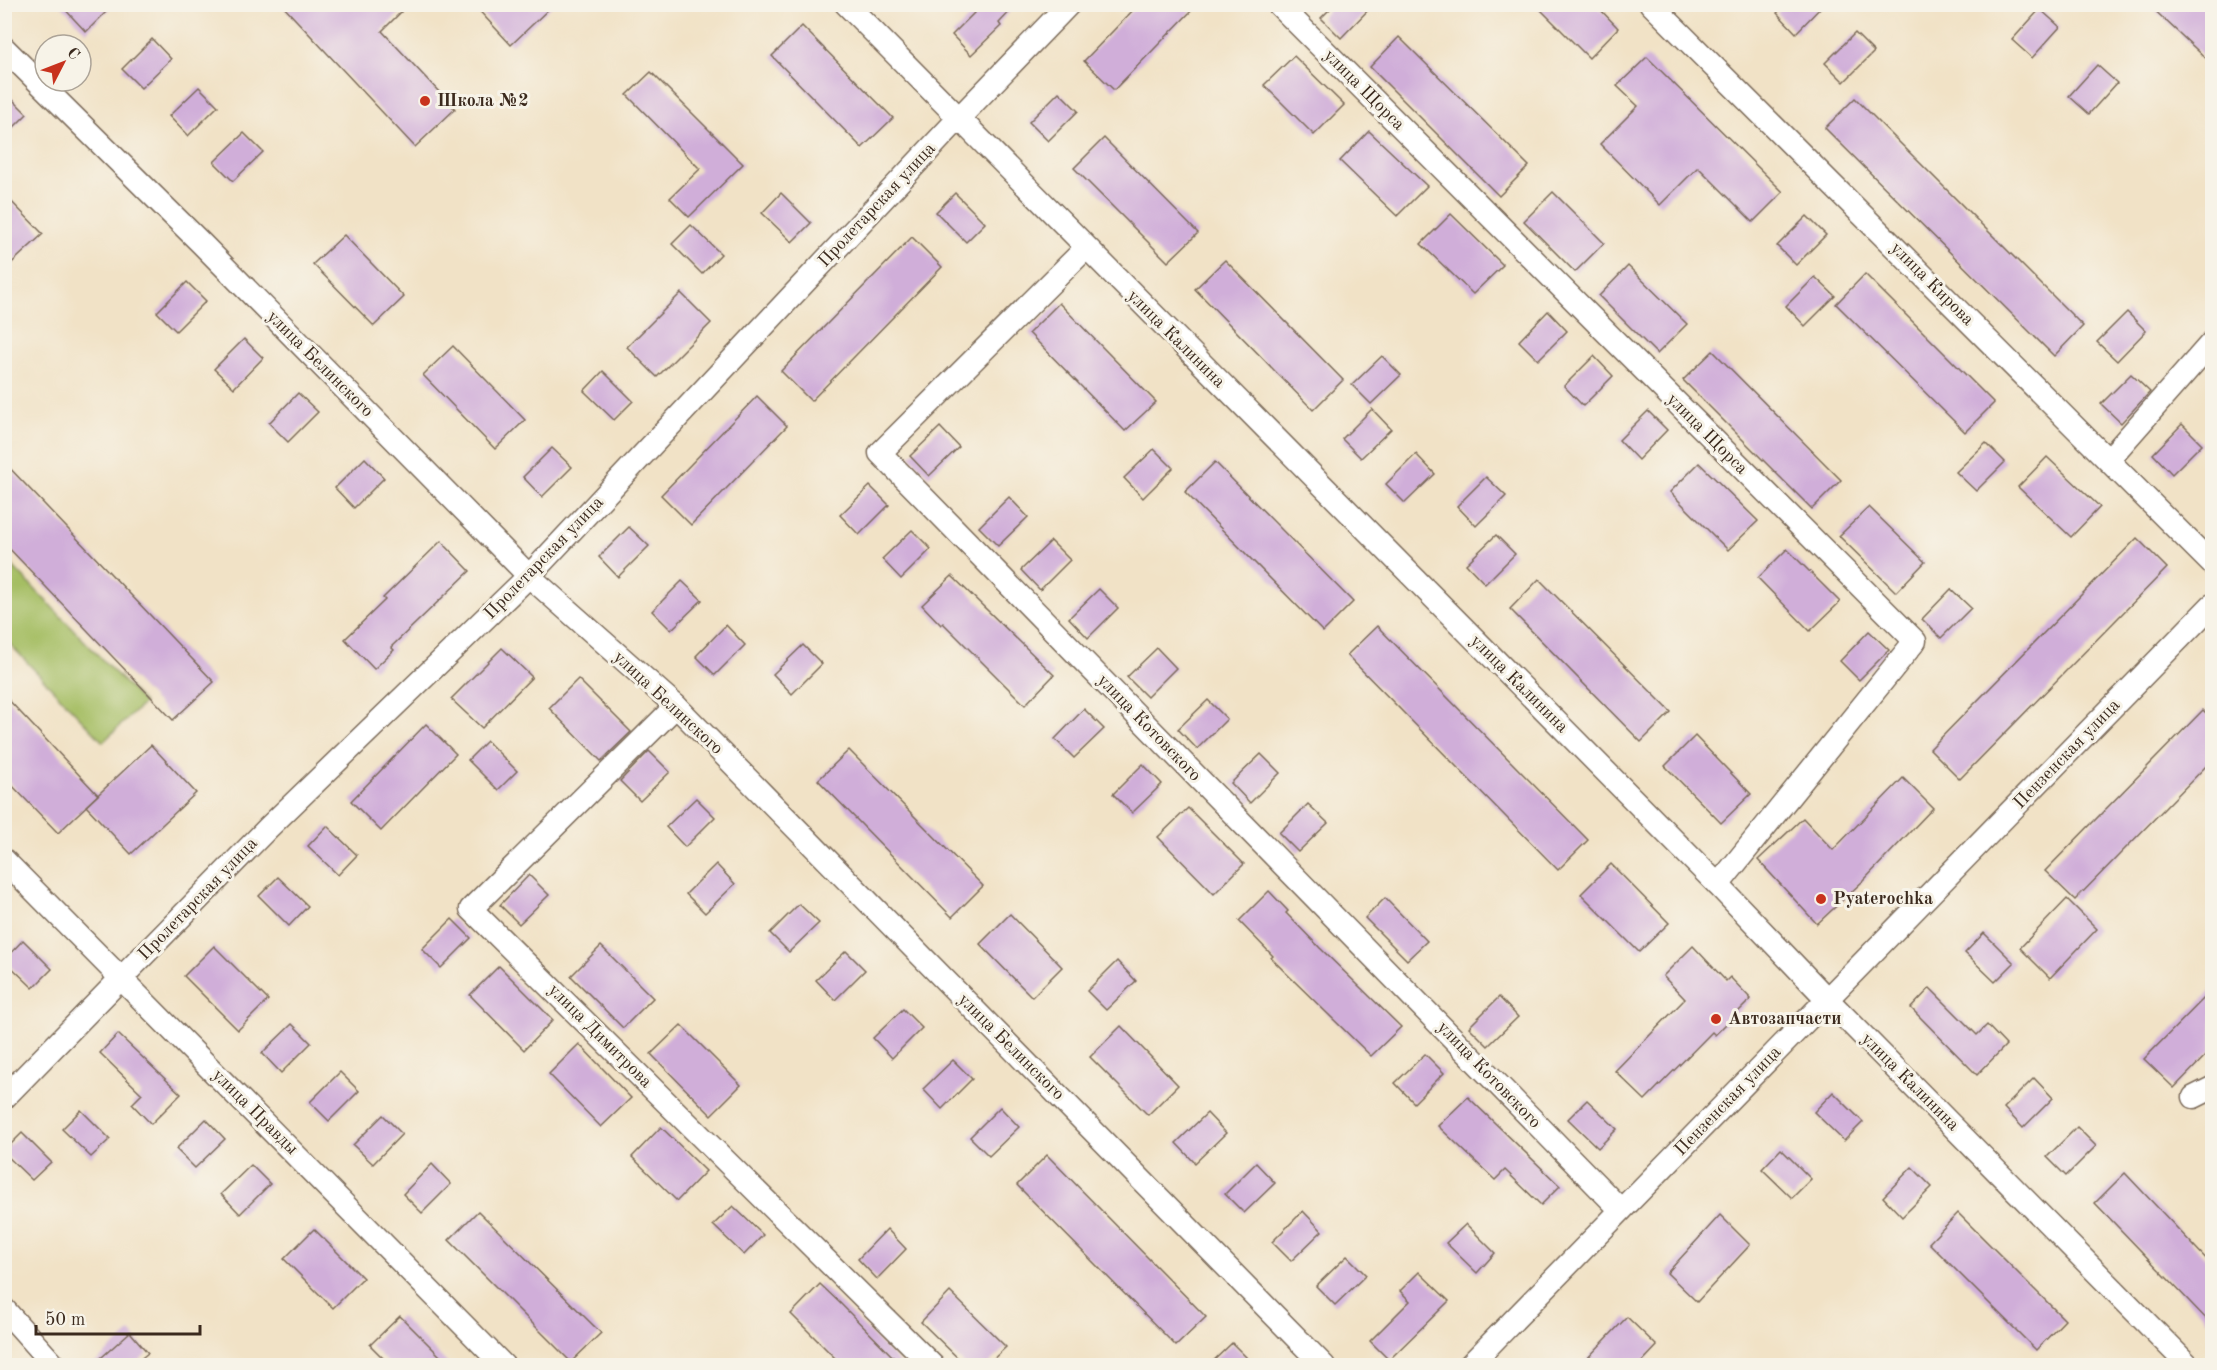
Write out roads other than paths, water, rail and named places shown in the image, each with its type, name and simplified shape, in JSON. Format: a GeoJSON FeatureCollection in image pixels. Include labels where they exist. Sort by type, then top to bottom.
{"type":"FeatureCollection","features":[{"type":"Feature","properties":{"kind":"street","name":"улица Калинина"},"geometry":{"type":"LineString","coordinates":[[846,4],[1718,885],[1827,999],[2189,1365]]}},
{"type":"Feature","properties":{"kind":"street","name":"Пролетарская улица"},"geometry":{"type":"LineString","coordinates":[[4,1098],[268,828],[529,576],[958,118],[1069,4]]}},
{"type":"Feature","properties":{"kind":"street","name":"улица Щорса"},"geometry":{"type":"LineString","coordinates":[[1278,4],[1915,641],[1718,885]]}},
{"type":"Feature","properties":{"kind":"street","name":"улица Кирова"},"geometry":{"type":"LineString","coordinates":[[1651,4],[2212,564]]}},
{"type":"Feature","properties":{"kind":"street","name":"улица Белинского"},"geometry":{"type":"LineString","coordinates":[[4,48],[202,244],[529,576],[676,706],[1324,1365]]}},
{"type":"Feature","properties":{"kind":"street","name":"улица Котовского"},"geometry":{"type":"LineString","coordinates":[[1086,248],[880,453],[1621,1210]]}},
{"type":"Feature","properties":{"kind":"street"},"geometry":{"type":"LineString","coordinates":[[2108,460],[2212,342]]}},
{"type":"Feature","properties":{"kind":"street","name":"Пензенская улица"},"geometry":{"type":"LineString","coordinates":[[1469,1365],[2212,605]]}},
{"type":"Feature","properties":{"kind":"street","name":"улица Димитрова"},"geometry":{"type":"LineString","coordinates":[[676,706],[471,909],[933,1365]]}},
{"type":"Feature","properties":{"kind":"street","name":"улица Правды"},"geometry":{"type":"LineString","coordinates":[[4,860],[504,1365]]}},
{"type":"Feature","properties":{"kind":"street"},"geometry":{"type":"LineString","coordinates":[[4,1309],[55,1365]]}},
{"type":"Feature","properties":{"kind":"place","name":"Школа №2"},"geometry":{"type":"Point","coordinates":[425,101]}},
{"type":"Feature","properties":{"kind":"place","name":"Pyaterochka"},"geometry":{"type":"Point","coordinates":[1821,899]}},
{"type":"Feature","properties":{"kind":"place","name":"Автозапчасти"},"geometry":{"type":"Point","coordinates":[1716,1019]}}]}
